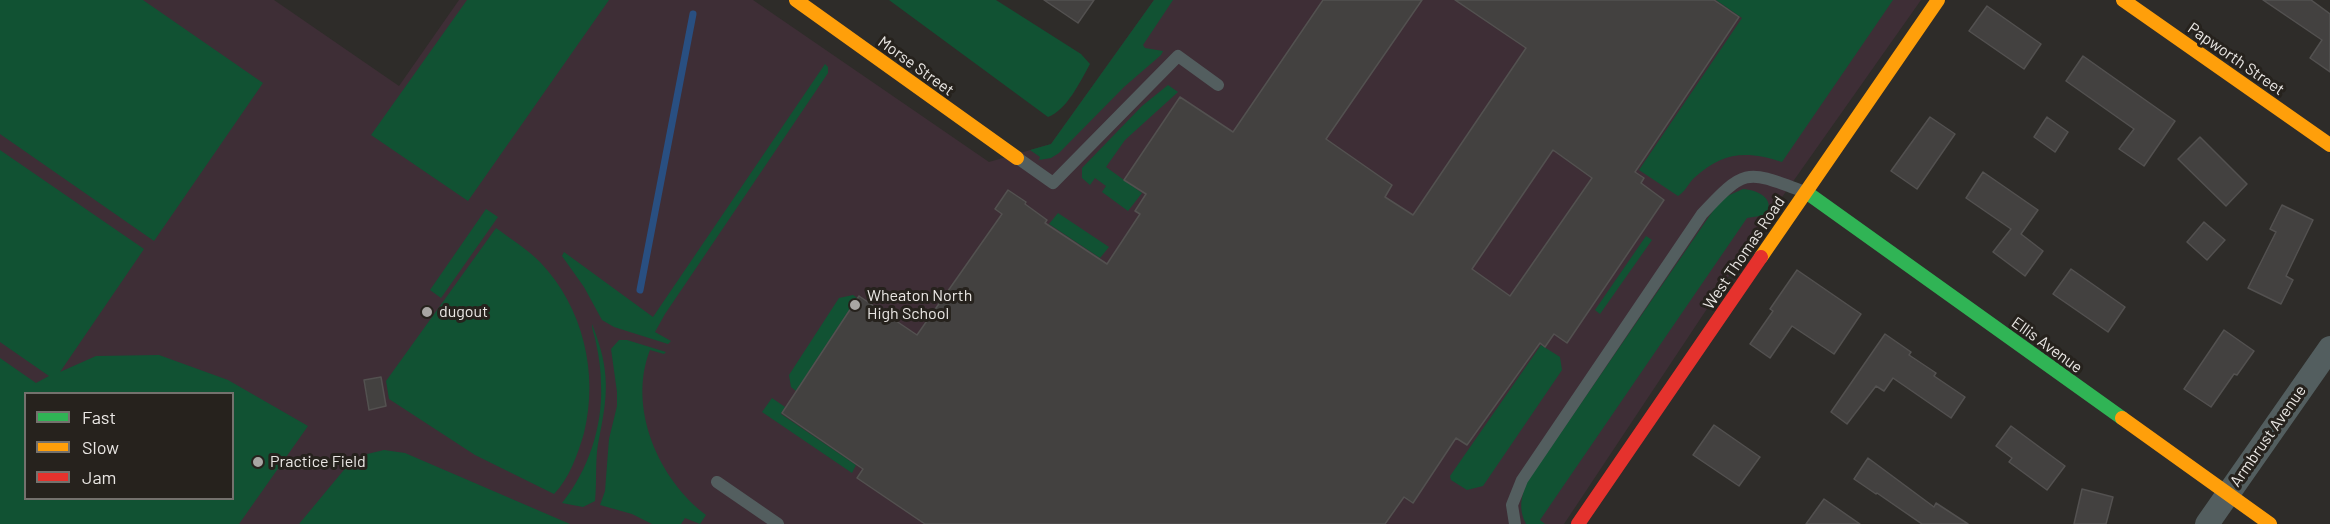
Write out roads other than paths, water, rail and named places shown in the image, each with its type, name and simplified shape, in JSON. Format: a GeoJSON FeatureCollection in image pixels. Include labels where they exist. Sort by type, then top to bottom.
{"type":"FeatureCollection","features":[{"type":"Feature","properties":{"kind":"street","name":"Morse Street"},"geometry":{"type":"LineString","coordinates":[[796,0],[1017,158]]}},
{"type":"Feature","properties":{"kind":"street","name":"West Thomas Road"},"geometry":{"type":"LineString","coordinates":[[1578,524],[1938,0]]}},
{"type":"Feature","properties":{"kind":"street","name":"Papworth Street"},"geometry":{"type":"LineString","coordinates":[[2123,0],[2330,145]]}},
{"type":"Feature","properties":{"kind":"street","name":"Ellis Avenue"},"geometry":{"type":"LineString","coordinates":[[1806,192],[2270,524]]}},
{"type":"Feature","properties":{"kind":"street","name":"Armbrust Avenue"},"geometry":{"type":"LineString","coordinates":[[2207,524],[2330,348]]}},
{"type":"Feature","properties":{"kind":"lane"},"geometry":{"type":"LineString","coordinates":[[1017,158],[1053,183],[1178,56],[1218,85]]}},
{"type":"Feature","properties":{"kind":"lane"},"geometry":{"type":"LineString","coordinates":[[1515,524],[1512,505],[1522,480],[1702,213],[1728,187],[1743,176],[1766,177],[1806,192]]}},
{"type":"Feature","properties":{"kind":"lane"},"geometry":{"type":"LineString","coordinates":[[717,482],[778,524]]}},
{"type":"Feature","properties":{"kind":"waterway"},"geometry":{"type":"LineString","coordinates":[[640,290],[693,14]]}},
{"type":"Feature","properties":{"kind":"place","name":"Wheaton North High School"},"geometry":{"type":"Point","coordinates":[855,305]}},
{"type":"Feature","properties":{"kind":"place","name":"dugout"},"geometry":{"type":"Point","coordinates":[427,312]}},
{"type":"Feature","properties":{"kind":"place","name":"Practice Field"},"geometry":{"type":"Point","coordinates":[258,462]}}]}
